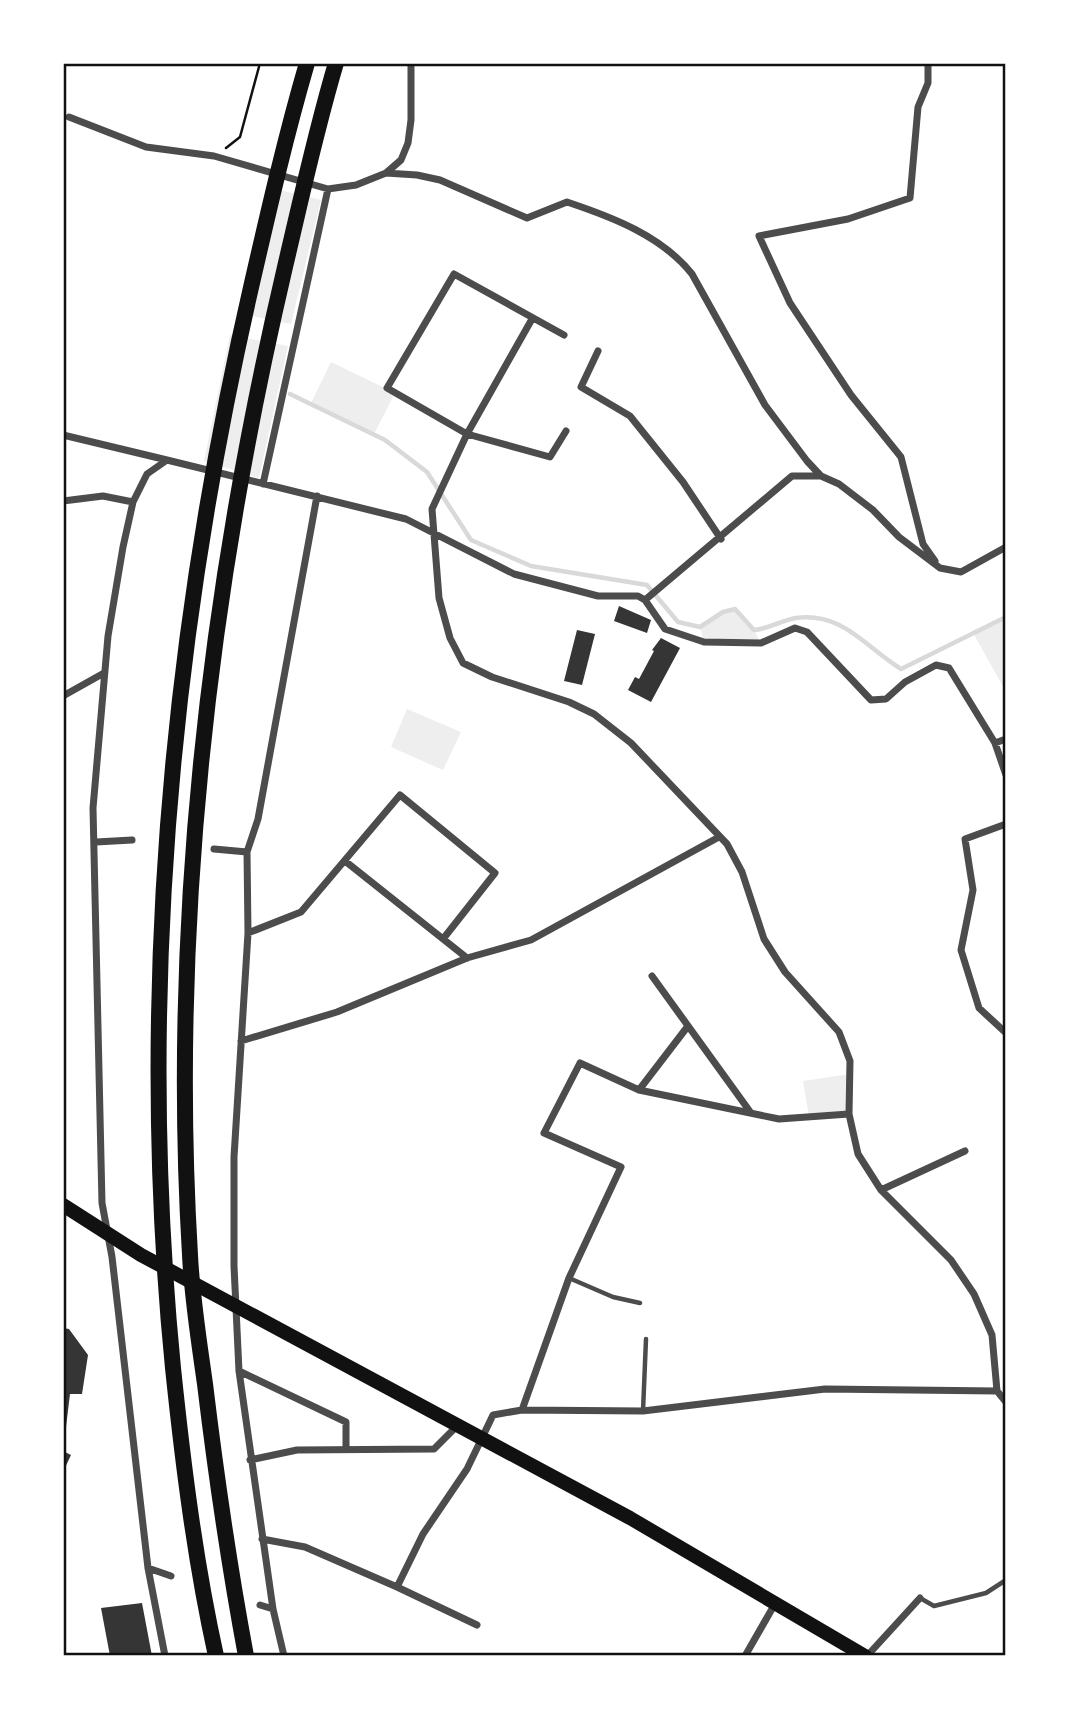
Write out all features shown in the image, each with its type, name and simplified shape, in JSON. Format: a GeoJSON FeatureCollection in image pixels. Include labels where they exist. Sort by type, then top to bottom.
{"type":"FeatureCollection","features":[{"type":"Feature","properties":{"kind":"highway"},"geometry":{"type":"LineString","coordinates":[[215,1656],[184,1474],[162,1244],[157,1082],[169,789],[184,648],[209,486],[281,158],[306,63]]}},
{"type":"Feature","properties":{"kind":"highway"},"geometry":{"type":"LineString","coordinates":[[246,1656],[224,1538],[190,1256],[185,1083],[190,905],[211,658],[237,491],[309,165],[336,63]]}},
{"type":"Feature","properties":{"kind":"main road"},"geometry":{"type":"LineString","coordinates":[[63,1205],[109,1237],[482,1437],[776,1602],[859,1655]]}},
{"type":"Feature","properties":{"kind":"street"},"geometry":{"type":"LineString","coordinates":[[69,117],[146,147],[214,156],[328,189],[356,185],[386,173],[401,160],[408,144],[411,120],[411,63]]}},
{"type":"Feature","properties":{"kind":"street"},"geometry":{"type":"LineString","coordinates":[[928,63],[928,83],[918,107],[910,198],[848,219],[759,236],[790,303],[851,396],[901,457],[923,544],[940,568]]}},
{"type":"Feature","properties":{"kind":"street"},"geometry":{"type":"LineString","coordinates":[[386,173],[440,180],[527,218],[568,202],[610,216],[678,257],[692,274],[765,405],[821,475],[839,484],[873,510],[899,537],[940,568],[961,572],[1006,547]]}},
{"type":"Feature","properties":{"kind":"street"},"geometry":{"type":"LineString","coordinates":[[263,484],[328,189]]}},
{"type":"Feature","properties":{"kind":"street"},"geometry":{"type":"LineString","coordinates":[[564,335],[454,274],[387,388],[467,434],[550,457],[566,430]]}},
{"type":"Feature","properties":{"kind":"street"},"geometry":{"type":"LineString","coordinates":[[532,319],[467,434],[435,500],[432,534],[439,598],[450,638],[463,663],[492,677],[569,702],[594,714],[631,743],[727,844],[742,872],[764,939],[785,972],[839,1032],[850,1061],[849,1114],[858,1154],[881,1190],[951,1260],[974,1294],[992,1335],[998,1391],[1006,1402]]}},
{"type":"Feature","properties":{"kind":"street"},"geometry":{"type":"LineString","coordinates":[[598,351],[581,387],[630,416],[683,482],[721,539]]}},
{"type":"Feature","properties":{"kind":"street"},"geometry":{"type":"LineString","coordinates":[[63,435],[406,519],[513,574],[598,596],[647,598],[665,629],[704,642],[761,643],[795,628],[807,632],[871,700],[886,699],[905,682],[936,665],[949,668],[995,743],[1006,775]]}},
{"type":"Feature","properties":{"kind":"street"},"geometry":{"type":"LineString","coordinates":[[165,1656],[148,1568],[109,1237],[102,1203],[96,842],[93,808],[104,673],[133,502],[147,474],[167,460]]}},
{"type":"Feature","properties":{"kind":"street"},"geometry":{"type":"LineString","coordinates":[[647,598],[721,539],[792,476],[821,475]]}},
{"type":"Feature","properties":{"kind":"street"},"geometry":{"type":"LineString","coordinates":[[63,501],[103,496],[133,502]]}},
{"type":"Feature","properties":{"kind":"street"},"geometry":{"type":"LineString","coordinates":[[284,1656],[273,1609],[239,1371],[235,1305],[234,1157],[248,933],[247,852],[258,819],[317,496]]}},
{"type":"Feature","properties":{"kind":"street"},"geometry":{"type":"LineString","coordinates":[[63,696],[104,673]]}},
{"type":"Feature","properties":{"kind":"street"},"geometry":{"type":"LineString","coordinates":[[995,743],[1006,739]]}},
{"type":"Feature","properties":{"kind":"street"},"geometry":{"type":"LineString","coordinates":[[248,933],[301,912],[400,795],[495,873],[443,939]]}},
{"type":"Feature","properties":{"kind":"street"},"geometry":{"type":"LineString","coordinates":[[1006,824],[965,839],[973,890],[961,950],[979,1009],[1006,1032]]}},
{"type":"Feature","properties":{"kind":"street"},"geometry":{"type":"LineString","coordinates":[[241,1041],[337,1012],[467,958],[531,940],[719,837]]}},
{"type":"Feature","properties":{"kind":"street"},"geometry":{"type":"LineString","coordinates":[[96,842],[132,840]]}},
{"type":"Feature","properties":{"kind":"street"},"geometry":{"type":"LineString","coordinates":[[214,849],[247,852]]}},
{"type":"Feature","properties":{"kind":"street"},"geometry":{"type":"LineString","coordinates":[[345,861],[467,958]]}},
{"type":"Feature","properties":{"kind":"street"},"geometry":{"type":"LineString","coordinates":[[652,976],[751,1114]]}},
{"type":"Feature","properties":{"kind":"street"},"geometry":{"type":"LineString","coordinates":[[639,1090],[688,1027]]}},
{"type":"Feature","properties":{"kind":"street"},"geometry":{"type":"LineString","coordinates":[[522,1410],[569,1278],[621,1167],[544,1133],[580,1063],[639,1090],[751,1114],[779,1119],[849,1114]]}},
{"type":"Feature","properties":{"kind":"street"},"geometry":{"type":"LineString","coordinates":[[881,1190],[965,1152]]}},
{"type":"Feature","properties":{"kind":"street"},"geometry":{"type":"LineString","coordinates":[[239,1371],[346,1422],[346,1448]]}},
{"type":"Feature","properties":{"kind":"street"},"geometry":{"type":"LineString","coordinates":[[397,1587],[423,1534],[467,1469],[493,1415],[522,1410],[643,1411],[825,1389],[998,1391]]}},
{"type":"Feature","properties":{"kind":"street"},"geometry":{"type":"LineString","coordinates":[[250,1460],[297,1450],[433,1449],[458,1424]]}},
{"type":"Feature","properties":{"kind":"street"},"geometry":{"type":"LineString","coordinates":[[262,1539],[305,1547],[477,1625]]}},
{"type":"Feature","properties":{"kind":"street"},"geometry":{"type":"LineString","coordinates":[[148,1568],[171,1576]]}},
{"type":"Feature","properties":{"kind":"street"},"geometry":{"type":"LineString","coordinates":[[859,1655],[920,1598]]}},
{"type":"Feature","properties":{"kind":"street"},"geometry":{"type":"LineString","coordinates":[[745,1656],[776,1602]]}},
{"type":"Feature","properties":{"kind":"street"},"geometry":{"type":"LineString","coordinates":[[260,1605],[273,1609]]}},
{"type":"Feature","properties":{"kind":"lane"},"geometry":{"type":"LineString","coordinates":[[569,1278],[613,1297],[640,1303]]}},
{"type":"Feature","properties":{"kind":"lane"},"geometry":{"type":"LineString","coordinates":[[643,1411],[646,1339]]}},
{"type":"Feature","properties":{"kind":"lane"},"geometry":{"type":"LineString","coordinates":[[920,1598],[934,1606],[986,1593],[1006,1580]]}},
{"type":"Feature","properties":{"kind":"path"},"geometry":{"type":"LineString","coordinates":[[214,156],[240,137],[260,63]]}},
{"type":"Feature","properties":{"kind":"shaded area"},"geometry":{"type":"Polygon","coordinates":[[[267,187],[321,200],[291,324],[237,313],[267,187]]]}},
{"type":"Feature","properties":{"kind":"shaded area"},"geometry":{"type":"Polygon","coordinates":[[[230,335],[288,346],[259,478],[204,461],[230,335]]]}},
{"type":"Feature","properties":{"kind":"shaded area"},"geometry":{"type":"Polygon","coordinates":[[[331,362],[395,393],[374,434],[311,403],[331,362]]]}},
{"type":"Feature","properties":{"kind":"shaded area"},"geometry":{"type":"Polygon","coordinates":[[[735,609],[754,630],[761,643],[704,642],[700,627],[723,612],[735,609]]]}},
{"type":"Feature","properties":{"kind":"shaded area"},"geometry":{"type":"Polygon","coordinates":[[[1006,617],[1006,692],[972,631],[1006,617]]]}},
{"type":"Feature","properties":{"kind":"shaded area"},"geometry":{"type":"Polygon","coordinates":[[[407,709],[461,732],[443,770],[391,747],[407,709]]]}},
{"type":"Feature","properties":{"kind":"shaded area"},"geometry":{"type":"Polygon","coordinates":[[[850,1074],[849,1114],[809,1117],[803,1081],[850,1074]]]}},
{"type":"Feature","properties":{"kind":"building"},"geometry":{"type":"Polygon","coordinates":[[[619,606],[651,620],[647,633],[614,621],[619,606]]]}},
{"type":"Feature","properties":{"kind":"building"},"geometry":{"type":"Polygon","coordinates":[[[577,630],[595,634],[582,685],[564,681],[577,630]]]}},
{"type":"Feature","properties":{"kind":"building"},"geometry":{"type":"Polygon","coordinates":[[[661,638],[680,648],[651,702],[628,690],[635,677],[639,679],[654,651],[652,650],[661,638]]]}},
{"type":"Feature","properties":{"kind":"building"},"geometry":{"type":"Polygon","coordinates":[[[63,1328],[69,1329],[88,1355],[82,1394],[70,1394],[66,1427],[63,1427],[63,1328]]]}},
{"type":"Feature","properties":{"kind":"building"},"geometry":{"type":"Polygon","coordinates":[[[63,1451],[71,1455],[63,1472],[63,1451]]]}},
{"type":"Feature","properties":{"kind":"building"},"geometry":{"type":"Polygon","coordinates":[[[142,1603],[152,1656],[110,1656],[101,1608],[142,1603]]]}},
{"type":"Feature","properties":{"kind":"waterway"},"geometry":{"type":"LineString","coordinates":[[290,394],[385,440],[427,472],[471,540],[531,566],[647,585],[678,622],[700,627],[723,612],[735,609],[754,630],[796,618],[827,620],[853,633],[901,669],[1006,617]]}}]}
